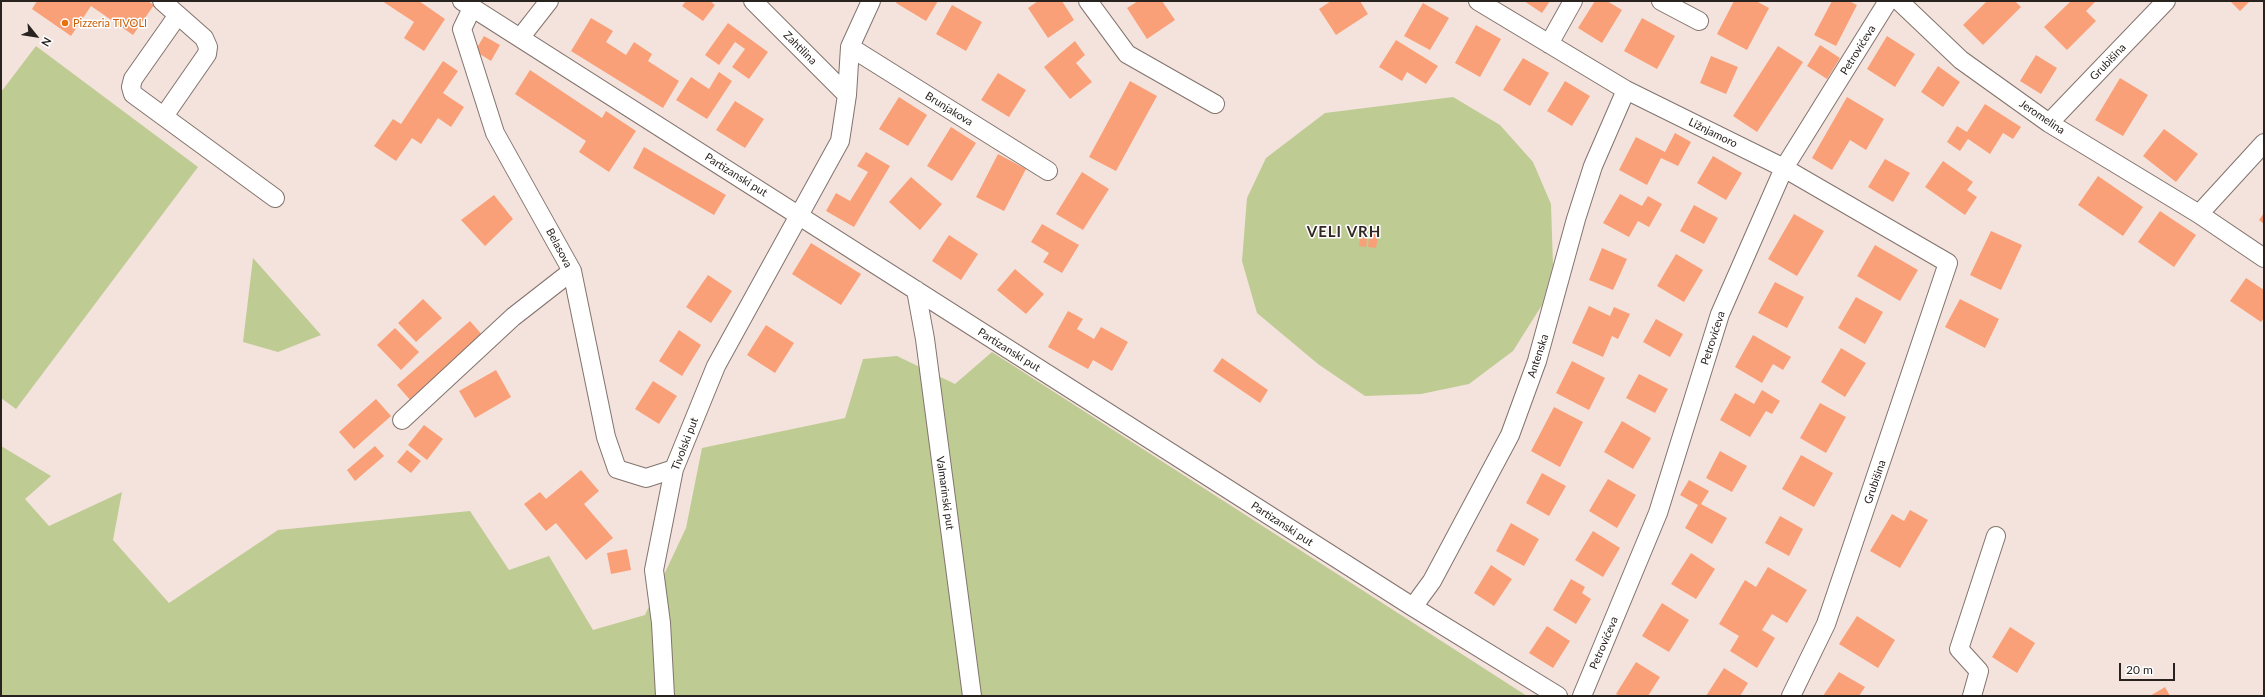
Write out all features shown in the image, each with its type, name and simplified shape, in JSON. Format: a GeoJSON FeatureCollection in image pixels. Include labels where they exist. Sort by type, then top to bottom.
{"type":"FeatureCollection","features":[{"type":"Feature","properties":{"kind":"street"},"geometry":{"type":"LineString","coordinates":[[162,1],[204,38],[208,47],[207,54],[164,116]]}},
{"type":"Feature","properties":{"kind":"street"},"geometry":{"type":"LineString","coordinates":[[520,38],[549,1]]}},
{"type":"Feature","properties":{"kind":"street","name":"Zahtilina"},"geometry":{"type":"LineString","coordinates":[[753,1],[847,95]]}},
{"type":"Feature","properties":{"kind":"street"},"geometry":{"type":"LineString","coordinates":[[799,216],[840,141],[847,95],[850,47],[871,1]]}},
{"type":"Feature","properties":{"kind":"street"},"geometry":{"type":"LineString","coordinates":[[1088,1],[1127,54],[1215,104]]}},
{"type":"Feature","properties":{"kind":"street","name":"Ližnjamoro"},"geometry":{"type":"LineString","coordinates":[[1478,1],[1626,90],[1784,168],[1948,263]]}},
{"type":"Feature","properties":{"kind":"street"},"geometry":{"type":"LineString","coordinates":[[1549,44],[1573,1]]}},
{"type":"Feature","properties":{"kind":"street"},"geometry":{"type":"LineString","coordinates":[[1661,1],[1699,21]]}},
{"type":"Feature","properties":{"kind":"street","name":"Petrovićeva"},"geometry":{"type":"LineString","coordinates":[[1582,696],[1658,512],[1720,314],[1784,168],[1888,1]]}},
{"type":"Feature","properties":{"kind":"street","name":"Jeromelina"},"geometry":{"type":"LineString","coordinates":[[1899,1],[1961,60],[2049,123],[2199,214],[2264,258]]}},
{"type":"Feature","properties":{"kind":"street","name":"Grubišina"},"geometry":{"type":"LineString","coordinates":[[2049,123],[2166,1]]}},
{"type":"Feature","properties":{"kind":"street","name":"Partizanski put"},"geometry":{"type":"LineString","coordinates":[[467,4],[1413,607],[1558,696]]}},
{"type":"Feature","properties":{"kind":"street","name":"Belasova"},"geometry":{"type":"LineString","coordinates":[[467,4],[462,29],[495,133],[572,270],[606,437],[617,469],[646,478],[674,469]]}},
{"type":"Feature","properties":{"kind":"street"},"geometry":{"type":"LineString","coordinates":[[178,15],[133,79],[131,87],[133,94],[275,198]]}},
{"type":"Feature","properties":{"kind":"street","name":"Brunjakova"},"geometry":{"type":"LineString","coordinates":[[850,47],[1048,171]]}},
{"type":"Feature","properties":{"kind":"street","name":"Antenska"},"geometry":{"type":"LineString","coordinates":[[1413,607],[1432,581],[1510,435],[1537,361],[1576,219],[1593,166],[1626,90]]}},
{"type":"Feature","properties":{"kind":"street"},"geometry":{"type":"LineString","coordinates":[[2199,214],[2264,143]]}},
{"type":"Feature","properties":{"kind":"street","name":"Tivolski put"},"geometry":{"type":"LineString","coordinates":[[664,696],[661,623],[654,570],[674,469],[716,366],[799,216]]}},
{"type":"Feature","properties":{"kind":"street","name":"Grubišina"},"geometry":{"type":"LineString","coordinates":[[1791,696],[1826,624],[1948,263]]}},
{"type":"Feature","properties":{"kind":"street"},"geometry":{"type":"LineString","coordinates":[[402,420],[513,317],[572,270]]}},
{"type":"Feature","properties":{"kind":"street","name":"Valmarinski put"},"geometry":{"type":"LineString","coordinates":[[916,290],[925,339],[972,696]]}},
{"type":"Feature","properties":{"kind":"street"},"geometry":{"type":"LineString","coordinates":[[1972,696],[1979,671],[1959,649],[1996,536]]}},
{"type":"Feature","properties":{"kind":"green space"},"geometry":{"type":"Polygon","coordinates":[[[36,46],[198,167],[16,409],[1,398],[1,92],[36,46]]]}},
{"type":"Feature","properties":{"kind":"green space"},"geometry":{"type":"Polygon","coordinates":[[[1453,97],[1500,125],[1533,162],[1551,204],[1553,265],[1542,305],[1513,351],[1469,384],[1421,394],[1365,396],[1318,364],[1257,313],[1242,261],[1247,198],[1266,158],[1325,113],[1453,97]]]}},
{"type":"Feature","properties":{"kind":"green space"},"geometry":{"type":"Polygon","coordinates":[[[253,258],[321,335],[278,352],[243,342],[253,258]]]}},
{"type":"Feature","properties":{"kind":"green space"},"geometry":{"type":"Polygon","coordinates":[[[992,352],[1527,696],[1,696],[1,446],[51,476],[25,499],[49,526],[122,492],[113,540],[169,603],[278,530],[470,511],[509,570],[549,556],[593,630],[645,615],[686,528],[702,448],[845,418],[863,359],[897,356],[955,384],[992,352]]]}},
{"type":"Feature","properties":{"kind":"building"},"geometry":{"type":"Polygon","coordinates":[[[37,1],[148,1],[154,5],[133,35],[91,6],[71,36],[32,9],[37,1]]]}},
{"type":"Feature","properties":{"kind":"building"},"geometry":{"type":"Polygon","coordinates":[[[382,1],[419,1],[445,19],[424,51],[404,38],[414,22],[382,1]]]}},
{"type":"Feature","properties":{"kind":"building"},"geometry":{"type":"Polygon","coordinates":[[[686,1],[710,1],[715,5],[703,21],[682,6],[686,1]]]}},
{"type":"Feature","properties":{"kind":"building"},"geometry":{"type":"Polygon","coordinates":[[[897,1],[938,1],[926,21],[896,3],[897,1]]]}},
{"type":"Feature","properties":{"kind":"building"},"geometry":{"type":"Polygon","coordinates":[[[1038,1],[1062,1],[1074,20],[1048,38],[1028,8],[1038,1]]]}},
{"type":"Feature","properties":{"kind":"building"},"geometry":{"type":"Polygon","coordinates":[[[1138,1],[1162,1],[1175,20],[1147,39],[1127,8],[1138,1]]]}},
{"type":"Feature","properties":{"kind":"building"},"geometry":{"type":"Polygon","coordinates":[[[1331,1],[1360,1],[1368,14],[1336,35],[1319,9],[1331,1]]]}},
{"type":"Feature","properties":{"kind":"building"},"geometry":{"type":"Polygon","coordinates":[[[1524,1],[1550,1],[1542,13],[1524,1]]]}},
{"type":"Feature","properties":{"kind":"building"},"geometry":{"type":"Polygon","coordinates":[[[1595,1],[1607,1],[1622,10],[1602,43],[1578,28],[1595,1]]]}},
{"type":"Feature","properties":{"kind":"building"},"geometry":{"type":"Polygon","coordinates":[[[1734,1],[1756,1],[1769,8],[1747,50],[1717,34],[1734,1]]]}},
{"type":"Feature","properties":{"kind":"building"},"geometry":{"type":"Polygon","coordinates":[[[1832,1],[1849,1],[1857,5],[1836,46],[1814,35],[1832,1]]]}},
{"type":"Feature","properties":{"kind":"building"},"geometry":{"type":"Polygon","coordinates":[[[1987,1],[2015,1],[2021,7],[1983,45],[1963,25],[1987,1]]]}},
{"type":"Feature","properties":{"kind":"building"},"geometry":{"type":"Polygon","coordinates":[[[2071,1],[2096,1],[2086,11],[2096,21],[2067,50],[2044,27],[2071,1]]]}},
{"type":"Feature","properties":{"kind":"building"},"geometry":{"type":"Polygon","coordinates":[[[2230,1],[2250,1],[2240,11],[2230,1]]]}},
{"type":"Feature","properties":{"kind":"building"},"geometry":{"type":"Polygon","coordinates":[[[1423,3],[1449,18],[1430,50],[1404,36],[1423,3]]]}},
{"type":"Feature","properties":{"kind":"building"},"geometry":{"type":"Polygon","coordinates":[[[952,5],[982,22],[966,51],[936,34],[952,5]]]}},
{"type":"Feature","properties":{"kind":"building"},"geometry":{"type":"Polygon","coordinates":[[[591,18],[613,31],[606,42],[626,55],[634,42],[652,54],[648,61],[679,81],[663,108],[571,51],[591,18]]]}},
{"type":"Feature","properties":{"kind":"building"},"geometry":{"type":"Polygon","coordinates":[[[1642,18],[1675,36],[1657,69],[1624,51],[1642,18]]]}},
{"type":"Feature","properties":{"kind":"building"},"geometry":{"type":"Polygon","coordinates":[[[728,23],[768,52],[749,79],[732,67],[745,49],[735,42],[719,65],[705,55],[728,23]]]}},
{"type":"Feature","properties":{"kind":"building"},"geometry":{"type":"Polygon","coordinates":[[[1476,25],[1501,39],[1480,77],[1455,63],[1476,25]]]}},
{"type":"Feature","properties":{"kind":"building"},"geometry":{"type":"Polygon","coordinates":[[[484,36],[500,45],[491,61],[475,51],[484,36]]]}},
{"type":"Feature","properties":{"kind":"building"},"geometry":{"type":"Polygon","coordinates":[[[1887,36],[1915,54],[1895,87],[1867,69],[1887,36]]]}},
{"type":"Feature","properties":{"kind":"building"},"geometry":{"type":"Polygon","coordinates":[[[1396,40],[1438,66],[1426,84],[1407,72],[1402,81],[1379,67],[1396,40]]]}},
{"type":"Feature","properties":{"kind":"building"},"geometry":{"type":"Polygon","coordinates":[[[1075,41],[1085,55],[1076,63],[1092,82],[1070,99],[1044,67],[1075,41]]]}},
{"type":"Feature","properties":{"kind":"building"},"geometry":{"type":"Polygon","coordinates":[[[1820,45],[1840,58],[1827,79],[1807,66],[1820,45]]]}},
{"type":"Feature","properties":{"kind":"building"},"geometry":{"type":"Polygon","coordinates":[[[1778,46],[1803,62],[1757,132],[1733,116],[1778,46]]]}},
{"type":"Feature","properties":{"kind":"building"},"geometry":{"type":"Polygon","coordinates":[[[2036,55],[2057,68],[2041,94],[2020,81],[2036,55]]]}},
{"type":"Feature","properties":{"kind":"building"},"geometry":{"type":"Polygon","coordinates":[[[1711,56],[1738,67],[1726,94],[1700,83],[1711,56]]]}},
{"type":"Feature","properties":{"kind":"building"},"geometry":{"type":"Polygon","coordinates":[[[1523,58],[1549,73],[1530,106],[1503,90],[1523,58]]]}},
{"type":"Feature","properties":{"kind":"building"},"geometry":{"type":"Polygon","coordinates":[[[443,61],[458,71],[443,93],[464,107],[451,127],[438,118],[421,144],[412,138],[396,161],[374,146],[393,119],[401,124],[443,61]]]}},
{"type":"Feature","properties":{"kind":"building"},"geometry":{"type":"Polygon","coordinates":[[[1938,66],[1960,82],[1943,107],[1921,92],[1938,66]]]}},
{"type":"Feature","properties":{"kind":"building"},"geometry":{"type":"Polygon","coordinates":[[[530,70],[602,118],[606,111],[636,131],[609,172],[579,152],[586,141],[515,94],[530,70]]]}},
{"type":"Feature","properties":{"kind":"building"},"geometry":{"type":"Polygon","coordinates":[[[719,72],[732,81],[707,119],[676,100],[691,77],[709,89],[719,72]]]}},
{"type":"Feature","properties":{"kind":"building"},"geometry":{"type":"Polygon","coordinates":[[[998,73],[1026,90],[1009,117],[981,100],[998,73]]]}},
{"type":"Feature","properties":{"kind":"building"},"geometry":{"type":"Polygon","coordinates":[[[2120,78],[2148,95],[2123,136],[2095,120],[2120,78]]]}},
{"type":"Feature","properties":{"kind":"building"},"geometry":{"type":"Polygon","coordinates":[[[1130,81],[1157,96],[1116,171],[1089,157],[1130,81]]]}},
{"type":"Feature","properties":{"kind":"building"},"geometry":{"type":"Polygon","coordinates":[[[1565,81],[1590,96],[1572,126],[1547,111],[1565,81]]]}},
{"type":"Feature","properties":{"kind":"building"},"geometry":{"type":"Polygon","coordinates":[[[899,97],[927,115],[908,146],[879,129],[899,97]]]}},
{"type":"Feature","properties":{"kind":"building"},"geometry":{"type":"Polygon","coordinates":[[[1847,97],[1884,119],[1866,150],[1850,140],[1832,170],[1812,158],[1847,97]]]}},
{"type":"Feature","properties":{"kind":"building"},"geometry":{"type":"Polygon","coordinates":[[[735,101],[764,119],[745,148],[716,130],[735,101]]]}},
{"type":"Feature","properties":{"kind":"building"},"geometry":{"type":"Polygon","coordinates":[[[1985,104],[2021,127],[2013,139],[2003,133],[1990,154],[1968,139],[1960,151],[1947,142],[1957,126],[1967,132],[1985,104]]]}},
{"type":"Feature","properties":{"kind":"building"},"geometry":{"type":"Polygon","coordinates":[[[951,127],[976,143],[952,181],[927,166],[951,127]]]}},
{"type":"Feature","properties":{"kind":"building"},"geometry":{"type":"Polygon","coordinates":[[[2164,129],[2198,154],[2176,182],[2143,156],[2164,129]]]}},
{"type":"Feature","properties":{"kind":"building"},"geometry":{"type":"Polygon","coordinates":[[[1675,133],[1691,142],[1678,166],[1661,158],[1647,185],[1619,170],[1636,137],[1665,152],[1675,133]]]}},
{"type":"Feature","properties":{"kind":"building"},"geometry":{"type":"Polygon","coordinates":[[[644,147],[726,195],[714,215],[633,168],[644,147]]]}},
{"type":"Feature","properties":{"kind":"building"},"geometry":{"type":"Polygon","coordinates":[[[866,152],[890,166],[854,227],[826,211],[836,193],[850,201],[868,172],[857,166],[866,152]]]}},
{"type":"Feature","properties":{"kind":"building"},"geometry":{"type":"Polygon","coordinates":[[[998,154],[1026,169],[1004,211],[976,197],[998,154]]]}},
{"type":"Feature","properties":{"kind":"building"},"geometry":{"type":"Polygon","coordinates":[[[1713,156],[1742,173],[1726,200],[1697,183],[1713,156]]]}},
{"type":"Feature","properties":{"kind":"building"},"geometry":{"type":"Polygon","coordinates":[[[1885,159],[1910,173],[1893,202],[1868,187],[1885,159]]]}},
{"type":"Feature","properties":{"kind":"building"},"geometry":{"type":"Polygon","coordinates":[[[1943,161],[1973,182],[1967,190],[1977,197],[1965,215],[1925,187],[1943,161]]]}},
{"type":"Feature","properties":{"kind":"building"},"geometry":{"type":"Polygon","coordinates":[[[1082,172],[1109,189],[1083,230],[1056,214],[1082,172]]]}},
{"type":"Feature","properties":{"kind":"building"},"geometry":{"type":"Polygon","coordinates":[[[2098,176],[2143,207],[2123,236],[2078,205],[2098,176]]]}},
{"type":"Feature","properties":{"kind":"building"},"geometry":{"type":"Polygon","coordinates":[[[911,177],[942,204],[920,230],[889,202],[911,177]]]}},
{"type":"Feature","properties":{"kind":"building"},"geometry":{"type":"Polygon","coordinates":[[[1620,194],[1642,206],[1648,196],[1662,204],[1649,227],[1638,221],[1629,237],[1603,223],[1620,194]]]}},
{"type":"Feature","properties":{"kind":"building"},"geometry":{"type":"Polygon","coordinates":[[[494,195],[513,219],[485,246],[461,220],[494,195]]]}},
{"type":"Feature","properties":{"kind":"building"},"geometry":{"type":"Polygon","coordinates":[[[1694,205],[1718,218],[1704,244],[1680,231],[1694,205]]]}},
{"type":"Feature","properties":{"kind":"building"},"geometry":{"type":"Polygon","coordinates":[[[2160,211],[2196,235],[2174,267],[2138,242],[2160,211]]]}},
{"type":"Feature","properties":{"kind":"building"},"geometry":{"type":"Polygon","coordinates":[[[2264,213],[2264,224],[2259,220],[2264,213]]]}},
{"type":"Feature","properties":{"kind":"building"},"geometry":{"type":"Polygon","coordinates":[[[1794,214],[1824,231],[1797,276],[1768,259],[1794,214]]]}},
{"type":"Feature","properties":{"kind":"building"},"geometry":{"type":"Polygon","coordinates":[[[1042,224],[1079,245],[1062,273],[1043,262],[1049,253],[1031,242],[1042,224]]]}},
{"type":"Feature","properties":{"kind":"building"},"geometry":{"type":"Polygon","coordinates":[[[1370,230],[1379,231],[1376,248],[1368,247],[1370,230]]]}},
{"type":"Feature","properties":{"kind":"building"},"geometry":{"type":"Polygon","coordinates":[[[1991,231],[2022,245],[2001,290],[1970,275],[1991,231]]]}},
{"type":"Feature","properties":{"kind":"building"},"geometry":{"type":"Polygon","coordinates":[[[949,235],[978,254],[961,280],[932,261],[949,235]]]}},
{"type":"Feature","properties":{"kind":"building"},"geometry":{"type":"Polygon","coordinates":[[[1360,237],[1367,238],[1366,247],[1359,246],[1360,237]]]}},
{"type":"Feature","properties":{"kind":"building"},"geometry":{"type":"Polygon","coordinates":[[[811,243],[861,274],[841,305],[792,274],[811,243]]]}},
{"type":"Feature","properties":{"kind":"building"},"geometry":{"type":"Polygon","coordinates":[[[1875,245],[1918,270],[1900,301],[1857,276],[1875,245]]]}},
{"type":"Feature","properties":{"kind":"building"},"geometry":{"type":"Polygon","coordinates":[[[1602,248],[1627,259],[1613,290],[1589,280],[1602,248]]]}},
{"type":"Feature","properties":{"kind":"building"},"geometry":{"type":"Polygon","coordinates":[[[1676,254],[1703,270],[1684,302],[1657,286],[1676,254]]]}},
{"type":"Feature","properties":{"kind":"building"},"geometry":{"type":"Polygon","coordinates":[[[1015,269],[1044,294],[1026,314],[997,290],[1015,269]]]}},
{"type":"Feature","properties":{"kind":"building"},"geometry":{"type":"Polygon","coordinates":[[[708,275],[732,291],[711,323],[686,307],[708,275]]]}},
{"type":"Feature","properties":{"kind":"building"},"geometry":{"type":"Polygon","coordinates":[[[2246,278],[2264,290],[2264,318],[2261,322],[2230,301],[2246,278]]]}},
{"type":"Feature","properties":{"kind":"building"},"geometry":{"type":"Polygon","coordinates":[[[1775,282],[1804,297],[1787,328],[1758,313],[1775,282]]]}},
{"type":"Feature","properties":{"kind":"building"},"geometry":{"type":"Polygon","coordinates":[[[1856,297],[1883,312],[1865,344],[1838,328],[1856,297]]]}},
{"type":"Feature","properties":{"kind":"building"},"geometry":{"type":"Polygon","coordinates":[[[423,299],[442,318],[416,342],[398,323],[423,299]]]}},
{"type":"Feature","properties":{"kind":"building"},"geometry":{"type":"Polygon","coordinates":[[[1960,299],[1999,319],[1985,348],[1945,327],[1960,299]]]}},
{"type":"Feature","properties":{"kind":"building"},"geometry":{"type":"Polygon","coordinates":[[[1589,306],[1610,316],[1614,307],[1630,314],[1618,339],[1612,336],[1603,357],[1572,343],[1589,306]]]}},
{"type":"Feature","properties":{"kind":"building"},"geometry":{"type":"Polygon","coordinates":[[[1068,311],[1083,319],[1077,329],[1094,339],[1101,327],[1128,342],[1112,371],[1093,360],[1088,369],[1048,347],[1068,311]]]}},
{"type":"Feature","properties":{"kind":"building"},"geometry":{"type":"Polygon","coordinates":[[[1656,319],[1683,334],[1670,357],[1643,342],[1656,319]]]}},
{"type":"Feature","properties":{"kind":"building"},"geometry":{"type":"Polygon","coordinates":[[[470,321],[484,337],[411,401],[397,385],[470,321]]]}},
{"type":"Feature","properties":{"kind":"building"},"geometry":{"type":"Polygon","coordinates":[[[766,325],[794,343],[775,373],[747,355],[766,325]]]}},
{"type":"Feature","properties":{"kind":"building"},"geometry":{"type":"Polygon","coordinates":[[[395,328],[419,352],[401,370],[377,345],[395,328]]]}},
{"type":"Feature","properties":{"kind":"building"},"geometry":{"type":"Polygon","coordinates":[[[679,330],[701,345],[682,376],[659,361],[679,330]]]}},
{"type":"Feature","properties":{"kind":"building"},"geometry":{"type":"Polygon","coordinates":[[[1753,335],[1791,357],[1783,370],[1773,364],[1762,383],[1735,367],[1753,335]]]}},
{"type":"Feature","properties":{"kind":"building"},"geometry":{"type":"Polygon","coordinates":[[[1841,348],[1866,363],[1845,397],[1821,382],[1841,348]]]}},
{"type":"Feature","properties":{"kind":"building"},"geometry":{"type":"Polygon","coordinates":[[[1222,358],[1268,390],[1260,403],[1213,371],[1222,358]]]}},
{"type":"Feature","properties":{"kind":"building"},"geometry":{"type":"Polygon","coordinates":[[[1572,361],[1605,378],[1589,410],[1556,393],[1572,361]]]}},
{"type":"Feature","properties":{"kind":"building"},"geometry":{"type":"Polygon","coordinates":[[[496,370],[511,397],[475,418],[459,391],[496,370]]]}},
{"type":"Feature","properties":{"kind":"building"},"geometry":{"type":"Polygon","coordinates":[[[1639,374],[1668,389],[1655,413],[1626,398],[1639,374]]]}},
{"type":"Feature","properties":{"kind":"building"},"geometry":{"type":"Polygon","coordinates":[[[653,381],[677,396],[659,424],[635,409],[653,381]]]}},
{"type":"Feature","properties":{"kind":"building"},"geometry":{"type":"Polygon","coordinates":[[[1762,390],[1780,401],[1772,414],[1766,411],[1750,437],[1720,420],[1735,393],[1754,404],[1762,390]]]}},
{"type":"Feature","properties":{"kind":"building"},"geometry":{"type":"Polygon","coordinates":[[[376,399],[391,416],[354,449],[339,432],[376,399]]]}},
{"type":"Feature","properties":{"kind":"building"},"geometry":{"type":"Polygon","coordinates":[[[1820,403],[1846,417],[1826,453],[1800,438],[1820,403]]]}},
{"type":"Feature","properties":{"kind":"building"},"geometry":{"type":"Polygon","coordinates":[[[1554,407],[1583,422],[1560,467],[1531,451],[1554,407]]]}},
{"type":"Feature","properties":{"kind":"building"},"geometry":{"type":"Polygon","coordinates":[[[1622,421],[1651,438],[1633,469],[1604,452],[1622,421]]]}},
{"type":"Feature","properties":{"kind":"building"},"geometry":{"type":"Polygon","coordinates":[[[424,425],[443,439],[427,460],[408,445],[424,425]]]}},
{"type":"Feature","properties":{"kind":"building"},"geometry":{"type":"Polygon","coordinates":[[[375,446],[384,456],[355,481],[347,470],[375,446]]]}},
{"type":"Feature","properties":{"kind":"building"},"geometry":{"type":"Polygon","coordinates":[[[407,450],[421,461],[411,473],[397,462],[407,450]]]}},
{"type":"Feature","properties":{"kind":"building"},"geometry":{"type":"Polygon","coordinates":[[[1720,451],[1747,466],[1732,492],[1706,478],[1720,451]]]}},
{"type":"Feature","properties":{"kind":"building"},"geometry":{"type":"Polygon","coordinates":[[[1801,455],[1833,473],[1814,507],[1782,489],[1801,455]]]}},
{"type":"Feature","properties":{"kind":"building"},"geometry":{"type":"Polygon","coordinates":[[[581,470],[599,491],[584,504],[613,538],[586,560],[556,523],[546,531],[524,504],[540,492],[546,499],[581,470]]]}},
{"type":"Feature","properties":{"kind":"building"},"geometry":{"type":"Polygon","coordinates":[[[1542,473],[1566,486],[1549,516],[1526,503],[1542,473]]]}},
{"type":"Feature","properties":{"kind":"building"},"geometry":{"type":"Polygon","coordinates":[[[1608,479],[1636,495],[1617,528],[1589,511],[1608,479]]]}},
{"type":"Feature","properties":{"kind":"building"},"geometry":{"type":"Polygon","coordinates":[[[1689,480],[1709,491],[1701,504],[1727,518],[1712,544],[1685,528],[1698,505],[1680,495],[1689,480]]]}},
{"type":"Feature","properties":{"kind":"building"},"geometry":{"type":"Polygon","coordinates":[[[1910,510],[1928,520],[1900,568],[1870,551],[1892,514],[1904,521],[1910,510]]]}},
{"type":"Feature","properties":{"kind":"building"},"geometry":{"type":"Polygon","coordinates":[[[1780,516],[1803,529],[1789,556],[1765,543],[1780,516]]]}},
{"type":"Feature","properties":{"kind":"building"},"geometry":{"type":"Polygon","coordinates":[[[1511,523],[1539,539],[1524,566],[1496,551],[1511,523]]]}},
{"type":"Feature","properties":{"kind":"building"},"geometry":{"type":"Polygon","coordinates":[[[1593,531],[1620,548],[1603,577],[1575,560],[1593,531]]]}},
{"type":"Feature","properties":{"kind":"building"},"geometry":{"type":"Polygon","coordinates":[[[627,549],[631,570],[611,574],[607,553],[627,549]]]}},
{"type":"Feature","properties":{"kind":"building"},"geometry":{"type":"Polygon","coordinates":[[[1691,553],[1715,569],[1696,599],[1671,584],[1691,553]]]}},
{"type":"Feature","properties":{"kind":"building"},"geometry":{"type":"Polygon","coordinates":[[[1491,565],[1512,579],[1494,606],[1474,593],[1491,565]]]}},
{"type":"Feature","properties":{"kind":"building"},"geometry":{"type":"Polygon","coordinates":[[[1768,567],[1807,590],[1787,623],[1772,614],[1762,630],[1775,638],[1757,668],[1730,651],[1739,636],[1719,624],[1745,580],[1756,587],[1768,567]]]}},
{"type":"Feature","properties":{"kind":"building"},"geometry":{"type":"Polygon","coordinates":[[[1571,579],[1585,587],[1582,593],[1591,599],[1576,624],[1553,610],[1571,579]]]}},
{"type":"Feature","properties":{"kind":"building"},"geometry":{"type":"Polygon","coordinates":[[[1662,603],[1689,620],[1669,652],[1642,636],[1662,603]]]}},
{"type":"Feature","properties":{"kind":"building"},"geometry":{"type":"Polygon","coordinates":[[[1857,616],[1895,640],[1878,668],[1839,644],[1857,616]]]}},
{"type":"Feature","properties":{"kind":"building"},"geometry":{"type":"Polygon","coordinates":[[[1547,626],[1570,641],[1553,668],[1529,653],[1547,626]]]}},
{"type":"Feature","properties":{"kind":"building"},"geometry":{"type":"Polygon","coordinates":[[[2010,627],[2035,643],[2017,673],[1992,657],[2010,627]]]}},
{"type":"Feature","properties":{"kind":"building"},"geometry":{"type":"Polygon","coordinates":[[[1636,662],[1660,677],[1648,696],[1620,696],[1616,694],[1636,662]]]}},
{"type":"Feature","properties":{"kind":"building"},"geometry":{"type":"Polygon","coordinates":[[[1724,668],[1748,683],[1740,696],[1706,696],[1724,668]]]}},
{"type":"Feature","properties":{"kind":"building"},"geometry":{"type":"Polygon","coordinates":[[[1839,672],[1865,687],[1859,696],[1823,696],[1839,672]]]}},
{"type":"Feature","properties":{"kind":"building"},"geometry":{"type":"Polygon","coordinates":[[[2165,687],[2170,696],[2150,696],[2165,687]]]}},
{"type":"Feature","properties":{"kind":"place","name":"Pizzeria TIVOLI"},"geometry":{"type":"Point","coordinates":[65,23]}},
{"type":"Feature","properties":{"kind":"district","name":"VELI VRH"},"geometry":{"type":"Point","coordinates":[1344,232]}}]}
